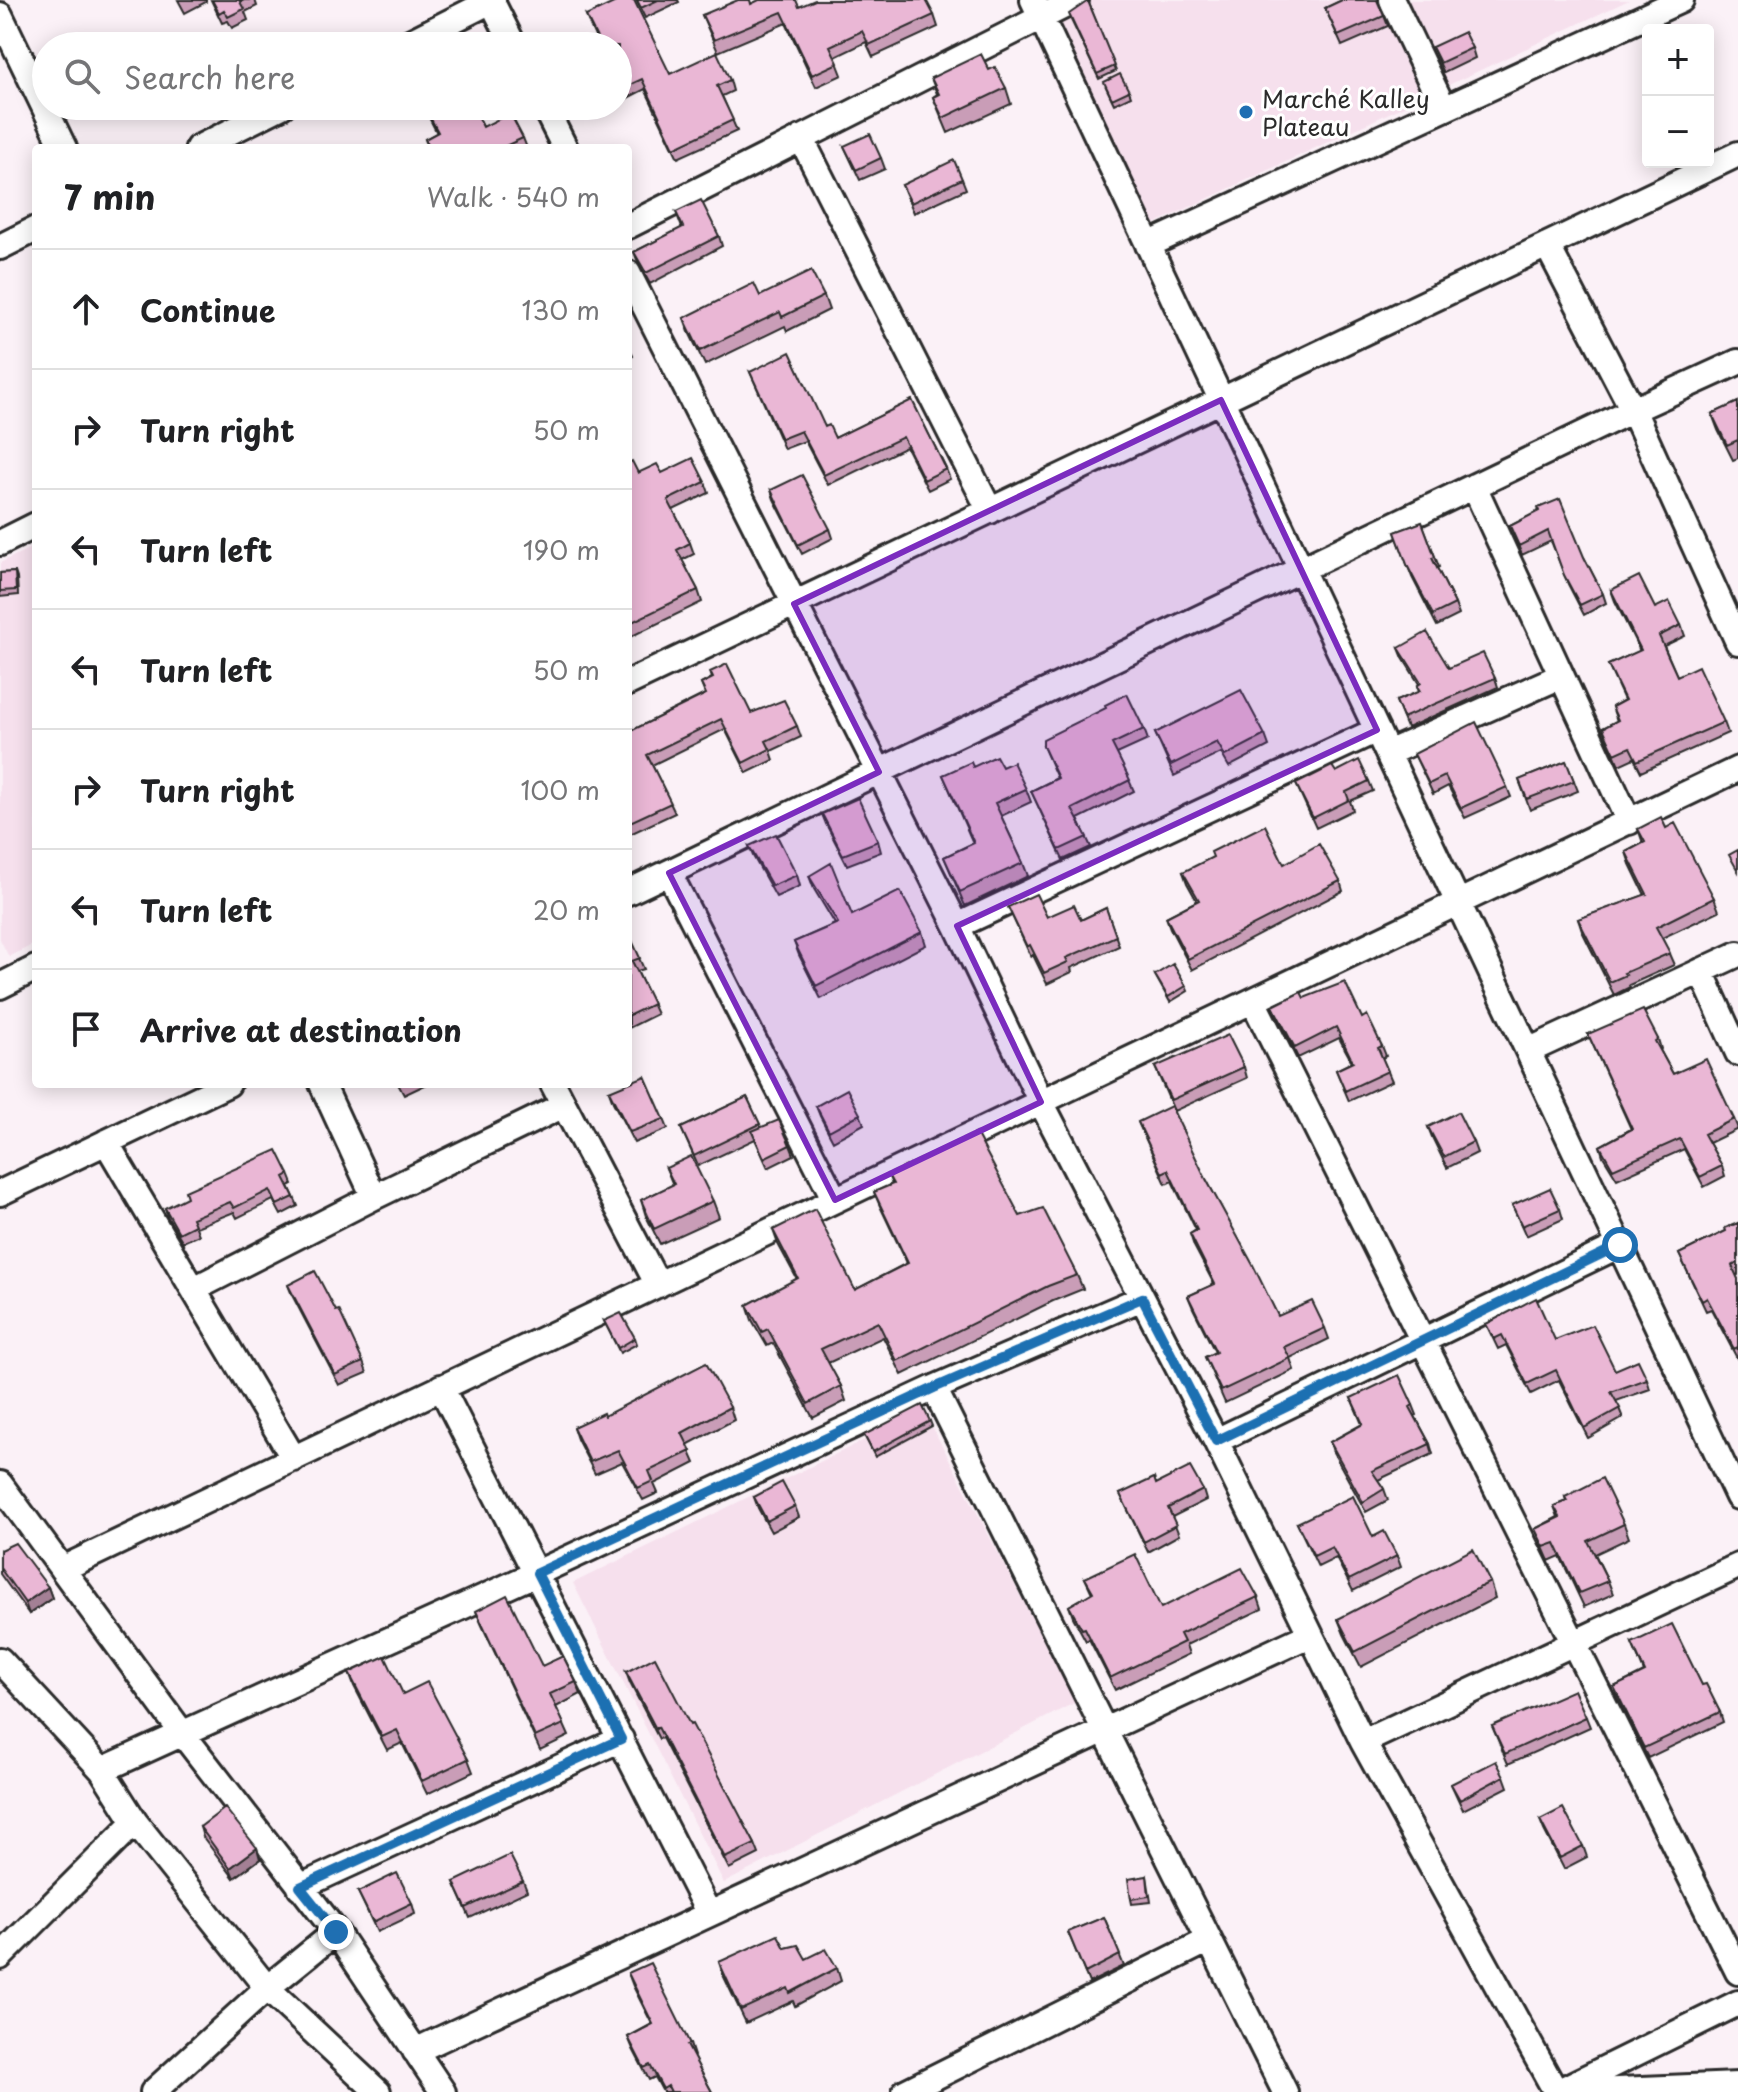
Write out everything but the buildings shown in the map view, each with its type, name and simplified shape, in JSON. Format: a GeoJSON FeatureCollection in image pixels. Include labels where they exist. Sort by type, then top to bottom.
{"type":"FeatureCollection","features":[{"type":"Feature","properties":{"kind":"street"},"geometry":{"type":"LineString","coordinates":[[429,32],[492,0],[507,32]]}},
{"type":"Feature","properties":{"kind":"street"},"geometry":{"type":"LineString","coordinates":[[632,224],[801,138],[1037,8],[1076,0]]}},
{"type":"Feature","properties":{"kind":"street"},"geometry":{"type":"LineString","coordinates":[[1392,0],[1444,109]]}},
{"type":"Feature","properties":{"kind":"street"},"geometry":{"type":"LineString","coordinates":[[1148,245],[1681,0]]}},
{"type":"Feature","properties":{"kind":"street"},"geometry":{"type":"LineString","coordinates":[[1037,8],[1738,1497]]}},
{"type":"Feature","properties":{"kind":"street"},"geometry":{"type":"LineString","coordinates":[[0,15],[32,82]]}},
{"type":"Feature","properties":{"kind":"street"},"geometry":{"type":"LineString","coordinates":[[51,120],[62,144]]}},
{"type":"Feature","properties":{"kind":"street"},"geometry":{"type":"LineString","coordinates":[[206,144],[254,120]]}},
{"type":"Feature","properties":{"kind":"street"},"geometry":{"type":"LineString","coordinates":[[551,120],[563,144]]}},
{"type":"Feature","properties":{"kind":"street"},"geometry":{"type":"LineString","coordinates":[[801,138],[990,511]]}},
{"type":"Feature","properties":{"kind":"street"},"geometry":{"type":"LineString","coordinates":[[632,681],[1738,154]]}},
{"type":"Feature","properties":{"kind":"street"},"geometry":{"type":"LineString","coordinates":[[0,247],[32,231]]}},
{"type":"Feature","properties":{"kind":"street"},"geometry":{"type":"LineString","coordinates":[[1547,245],[1633,410],[1738,642]]}},
{"type":"Feature","properties":{"kind":"street"},"geometry":{"type":"LineString","coordinates":[[632,281],[957,926],[1041,1102],[1216,1441],[1363,1742],[1557,2092],[1738,2003]]}},
{"type":"Feature","properties":{"kind":"street"},"geometry":{"type":"LineString","coordinates":[[632,890],[1738,362]]}},
{"type":"Feature","properties":{"kind":"street"},"geometry":{"type":"LineString","coordinates":[[1474,486],[1629,822]]}},
{"type":"Feature","properties":{"kind":"street"},"geometry":{"type":"LineString","coordinates":[[0,543],[32,527]]}},
{"type":"Feature","properties":{"kind":"street"},"geometry":{"type":"LineString","coordinates":[[1388,753],[1561,676]]}},
{"type":"Feature","properties":{"kind":"street"},"geometry":{"type":"LineString","coordinates":[[957,926],[1377,730]]}},
{"type":"Feature","properties":{"kind":"street"},"geometry":{"type":"LineString","coordinates":[[62,1569],[1738,769]]}},
{"type":"Feature","properties":{"kind":"street"},"geometry":{"type":"LineString","coordinates":[[669,873],[835,1200]]}},
{"type":"Feature","properties":{"kind":"street"},"geometry":{"type":"LineString","coordinates":[[1528,1051],[1738,954]]}},
{"type":"Feature","properties":{"kind":"street"},"geometry":{"type":"LineString","coordinates":[[3,978],[32,969]]}},
{"type":"Feature","properties":{"kind":"street"},"geometry":{"type":"LineString","coordinates":[[1701,971],[1738,1053]]}},
{"type":"Feature","properties":{"kind":"street"},"geometry":{"type":"LineString","coordinates":[[1253,1001],[1738,1972]]}},
{"type":"Feature","properties":{"kind":"street"},"geometry":{"type":"LineString","coordinates":[[0,1193],[220,1088]]}},
{"type":"Feature","properties":{"kind":"street"},"geometry":{"type":"LineString","coordinates":[[324,1088],[374,1197]]}},
{"type":"Feature","properties":{"kind":"street"},"geometry":{"type":"LineString","coordinates":[[194,1289],[374,1197],[559,1095],[658,1285]]}},
{"type":"Feature","properties":{"kind":"street"},"geometry":{"type":"LineString","coordinates":[[106,1142],[294,1459]]}},
{"type":"Feature","properties":{"kind":"street"},"geometry":{"type":"LineString","coordinates":[[1216,1441],[1620,1245]]}},
{"type":"Feature","properties":{"kind":"street"},"geometry":{"type":"LineString","coordinates":[[102,1770],[537,1573],[934,1388],[1142,1298]]}},
{"type":"Feature","properties":{"kind":"street"},"geometry":{"type":"LineString","coordinates":[[441,1387],[709,1914]]}},
{"type":"Feature","properties":{"kind":"street"},"geometry":{"type":"LineString","coordinates":[[934,1388],[1285,2092]]}},
{"type":"Feature","properties":{"kind":"street"},"geometry":{"type":"LineString","coordinates":[[0,1484],[182,1733],[336,1932],[443,2092]]}},
{"type":"Feature","properties":{"kind":"street"},"geometry":{"type":"LineString","coordinates":[[1363,1742],[1738,1566]]}},
{"type":"Feature","properties":{"kind":"street"},"geometry":{"type":"LineString","coordinates":[[415,2051],[1309,1635]]}},
{"type":"Feature","properties":{"kind":"street"},"geometry":{"type":"LineString","coordinates":[[0,1660],[102,1770],[135,1822],[267,1988],[378,2092]]}},
{"type":"Feature","properties":{"kind":"street"},"geometry":{"type":"LineString","coordinates":[[300,1887],[621,1739]]}},
{"type":"Feature","properties":{"kind":"street"},"geometry":{"type":"LineString","coordinates":[[0,1957],[135,1822]]}},
{"type":"Feature","properties":{"kind":"street"},"geometry":{"type":"LineString","coordinates":[[153,2092],[267,1988],[336,1932]]}},
{"type":"Feature","properties":{"kind":"street"},"geometry":{"type":"LineString","coordinates":[[905,2092],[1209,1940]]}},
{"type":"Feature","properties":{"kind":"street"},"geometry":{"type":"LineString","coordinates":[[1570,2092],[1738,2085]]}},
{"type":"Feature","properties":{"kind":"highlighted area"},"geometry":{"type":"Polygon","coordinates":[[[1221,400],[1377,730],[957,926],[1041,1102],[835,1200],[669,873],[879,772],[794,604],[1221,400]]]}},
{"type":"Feature","properties":{"kind":"shaded area","name":"Marché Kalley Plateau"},"geometry":{"type":"Polygon","coordinates":[[[1047,0],[1629,0],[1154,224],[1047,0]]]}},
{"type":"Feature","properties":{"kind":"shaded area"},"geometry":{"type":"Polygon","coordinates":[[[32,547],[32,945],[9,957],[0,939],[0,563],[32,547]]]}},
{"type":"Feature","properties":{"kind":"shaded area"},"geometry":{"type":"Polygon","coordinates":[[[924,1411],[1076,1702],[724,1883],[573,1583],[924,1411]]]}},
{"type":"Feature","properties":{"kind":"place","name":"Marché Kalley Plateau"},"geometry":{"type":"Point","coordinates":[1246,112]}},
{"type":"Feature","properties":{"kind":"route"},"geometry":{"type":"LineString","coordinates":[[336,1932],[300,1887],[621,1739],[537,1573],[934,1388],[1142,1298],[1216,1441],[1620,1245]]}}]}
